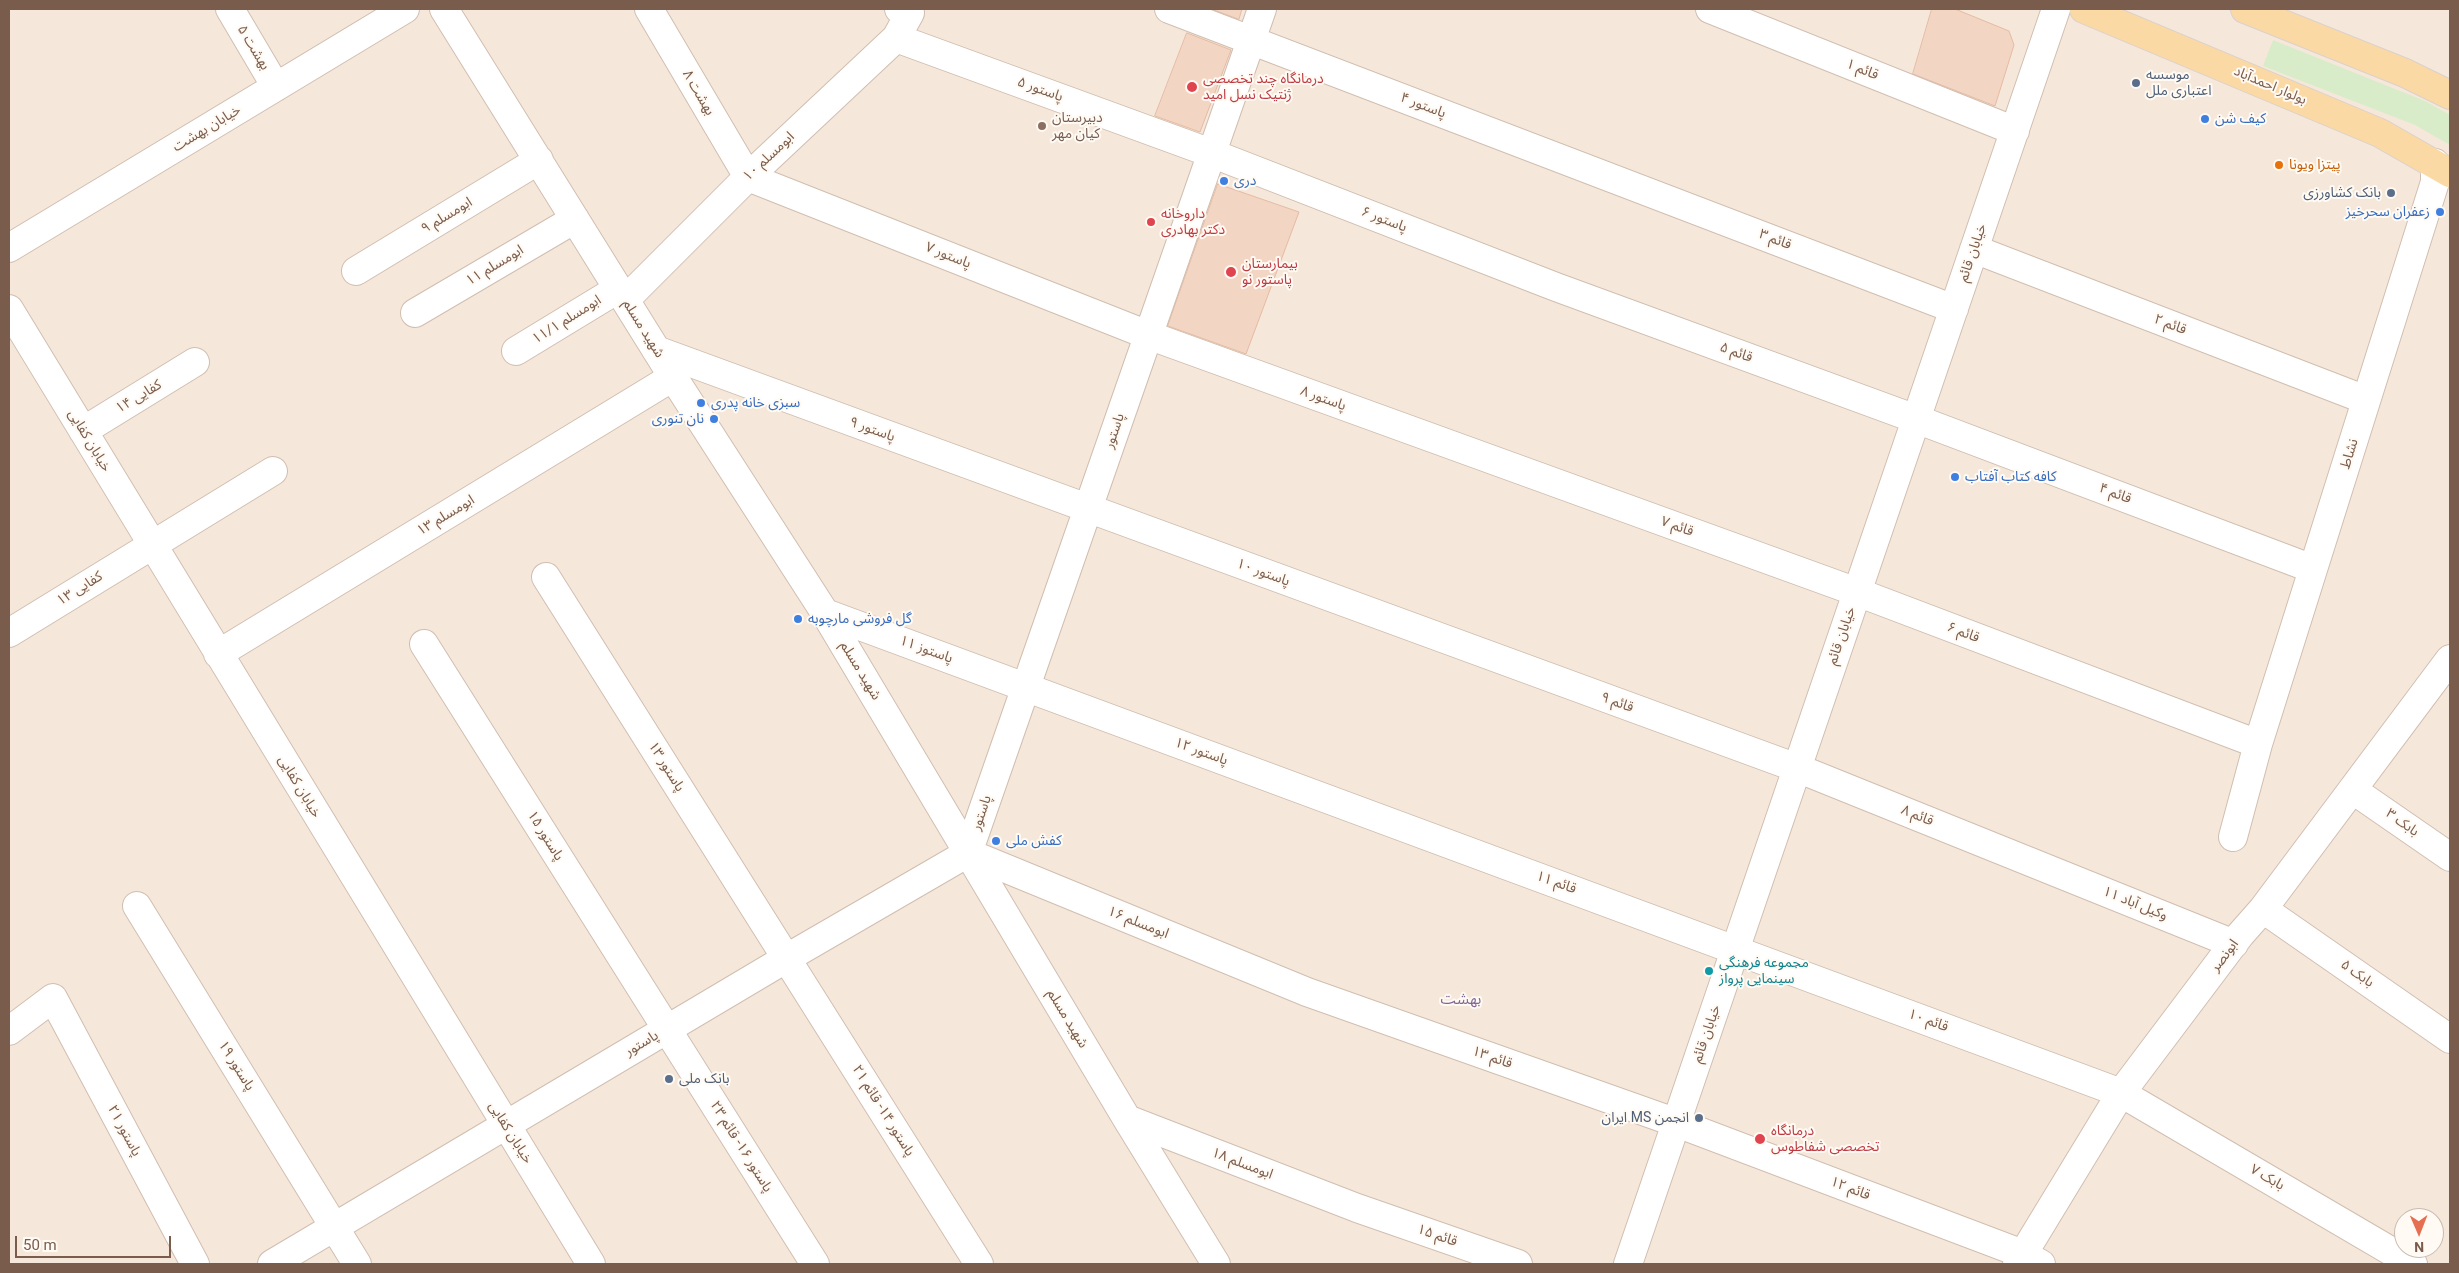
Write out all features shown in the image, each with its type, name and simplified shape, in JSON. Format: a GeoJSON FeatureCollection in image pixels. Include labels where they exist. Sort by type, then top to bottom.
{"type":"FeatureCollection","features":[{"type":"Feature","properties":{"kind":"main road","name":"بولوار احمدآباد"},"geometry":{"type":"LineString","coordinates":[[2084,9],[2380,134],[2442,168]]}},
{"type":"Feature","properties":{"kind":"main road"},"geometry":{"type":"LineString","coordinates":[[2244,9],[2405,73],[2450,96]]}},
{"type":"Feature","properties":{"kind":"street","name":"بهشت ۵"},"geometry":{"type":"LineString","coordinates":[[230,9],[276,86]]}},
{"type":"Feature","properties":{"kind":"street","name":"خیابان بهشت"},"geometry":{"type":"LineString","coordinates":[[9,248],[404,9]]}},
{"type":"Feature","properties":{"kind":"street","name":"شهید مسلم"},"geometry":{"type":"LineString","coordinates":[[444,9],[673,377],[825,613],[1127,1119],[1216,1264]]}},
{"type":"Feature","properties":{"kind":"street","name":"بهشت ۸"},"geometry":{"type":"LineString","coordinates":[[649,9],[748,178]]}},
{"type":"Feature","properties":{"kind":"street","name":"پاستور ۴"},"geometry":{"type":"LineString","coordinates":[[1169,9],[1596,172]]}},
{"type":"Feature","properties":{"kind":"street","name":"پاستور"},"geometry":{"type":"LineString","coordinates":[[272,1264],[666,1029],[968,853],[1262,9]]}},
{"type":"Feature","properties":{"kind":"street","name":"قائم ۱"},"geometry":{"type":"LineString","coordinates":[[1710,9],[2014,131]]}},
{"type":"Feature","properties":{"kind":"street","name":"خیابان قائم"},"geometry":{"type":"LineString","coordinates":[[1628,1264],[2056,9]]}},
{"type":"Feature","properties":{"kind":"street","name":"ابومسلم ۱۰"},"geometry":{"type":"LineString","coordinates":[[622,294],[896,38],[905,11]]}},
{"type":"Feature","properties":{"kind":"street","name":"پاستور ۵"},"geometry":{"type":"LineString","coordinates":[[896,38],[1211,153]]}},
{"type":"Feature","properties":{"kind":"street","name":"پاستور ۶"},"geometry":{"type":"LineString","coordinates":[[1211,153],[1556,288]]}},
{"type":"Feature","properties":{"kind":"street","name":"ابومسلم ۹"},"geometry":{"type":"LineString","coordinates":[[356,271],[539,160]]}},
{"type":"Feature","properties":{"kind":"street","name":"نشاط"},"geometry":{"type":"LineString","coordinates":[[2233,837],[2258,744],[2435,182],[2442,168]]}},
{"type":"Feature","properties":{"kind":"street","name":"قائم ۳"},"geometry":{"type":"LineString","coordinates":[[1596,172],[1954,308]]}},
{"type":"Feature","properties":{"kind":"street","name":"پاستور ۷"},"geometry":{"type":"LineString","coordinates":[[748,178],[1148,335]]}},
{"type":"Feature","properties":{"kind":"street","name":"ابومسلم ۱۱"},"geometry":{"type":"LineString","coordinates":[[415,312],[575,218]]}},
{"type":"Feature","properties":{"kind":"street","name":"قائم ۲"},"geometry":{"type":"LineString","coordinates":[[1974,249],[2366,400]]}},
{"type":"Feature","properties":{"kind":"street","name":"قائم ۵"},"geometry":{"type":"LineString","coordinates":[[1556,288],[1916,419]]}},
{"type":"Feature","properties":{"kind":"street","name":"ابومسلم ۱۱/۱"},"geometry":{"type":"LineString","coordinates":[[516,351],[622,294]]}},
{"type":"Feature","properties":{"kind":"street","name":"خیابان کفایی"},"geometry":{"type":"LineString","coordinates":[[9,309],[505,1126],[591,1264]]}},
{"type":"Feature","properties":{"kind":"street","name":"پاستور ۸"},"geometry":{"type":"LineString","coordinates":[[1148,335],[1498,462]]}},
{"type":"Feature","properties":{"kind":"street","name":"پاستور ۹"},"geometry":{"type":"LineString","coordinates":[[656,350],[1088,509]]}},
{"type":"Feature","properties":{"kind":"street","name":"کفایی ۱۴"},"geometry":{"type":"LineString","coordinates":[[83,431],[195,362]]}},
{"type":"Feature","properties":{"kind":"street","name":"ابومسلم ۱۳"},"geometry":{"type":"LineString","coordinates":[[218,654],[673,377]]}},
{"type":"Feature","properties":{"kind":"street","name":"قائم ۴"},"geometry":{"type":"LineString","coordinates":[[1916,419],[2314,569]]}},
{"type":"Feature","properties":{"kind":"street","name":"قائم ۷"},"geometry":{"type":"LineString","coordinates":[[1498,462],[1857,592]]}},
{"type":"Feature","properties":{"kind":"street","name":"کفایی ۱۳"},"geometry":{"type":"LineString","coordinates":[[9,633],[273,471]]}},
{"type":"Feature","properties":{"kind":"street","name":"پاستور ۱۰"},"geometry":{"type":"LineString","coordinates":[[1088,509],[1437,637]]}},
{"type":"Feature","properties":{"kind":"street","name":"پاستور ۱۳"},"geometry":{"type":"LineString","coordinates":[[546,577],[787,958]]}},
{"type":"Feature","properties":{"kind":"street","name":"قائم ۶"},"geometry":{"type":"LineString","coordinates":[[1857,592],[2258,744]]}},
{"type":"Feature","properties":{"kind":"street","name":"پاستوز ۱۱"},"geometry":{"type":"LineString","coordinates":[[825,613],[1026,688]]}},
{"type":"Feature","properties":{"kind":"street","name":"قائم ۹"},"geometry":{"type":"LineString","coordinates":[[1437,637],[1797,768]]}},
{"type":"Feature","properties":{"kind":"street","name":"پاستور ۱۵"},"geometry":{"type":"LineString","coordinates":[[424,644],[666,1029]]}},
{"type":"Feature","properties":{"kind":"street","name":"ابونصر"},"geometry":{"type":"LineString","coordinates":[[2027,1261],[2121,1093],[2449,664]]}},
{"type":"Feature","properties":{"kind":"street","name":"پاستور ۱۲"},"geometry":{"type":"LineString","coordinates":[[1026,688],[1376,816]]}},
{"type":"Feature","properties":{"kind":"street","name":"قائم ۸"},"geometry":{"type":"LineString","coordinates":[[1797,768],[2036,864]]}},
{"type":"Feature","properties":{"kind":"street","name":"بابک ۳"},"geometry":{"type":"LineString","coordinates":[[2353,790],[2450,857]]}},
{"type":"Feature","properties":{"kind":"street","name":"قائم ۱۱"},"geometry":{"type":"LineString","coordinates":[[1376,816],[1736,950]]}},
{"type":"Feature","properties":{"kind":"street","name":"ابومسلم ۱۶"},"geometry":{"type":"LineString","coordinates":[[968,853],[1307,992]]}},
{"type":"Feature","properties":{"kind":"street","name":"وکیل آباد ۱۱"},"geometry":{"type":"LineString","coordinates":[[2036,864],[2234,944]]}},
{"type":"Feature","properties":{"kind":"street","name":"پاستور ۱۹"},"geometry":{"type":"LineString","coordinates":[[137,906],[357,1264]]}},
{"type":"Feature","properties":{"kind":"street","name":"بابک ۵"},"geometry":{"type":"LineString","coordinates":[[2263,909],[2450,1039]]}},
{"type":"Feature","properties":{"kind":"street","name":"قائم ۱۰"},"geometry":{"type":"LineString","coordinates":[[1736,950],[2121,1093]]}},
{"type":"Feature","properties":{"kind":"street","name":"پاستور ۱۴- قائم ۲۱"},"geometry":{"type":"LineString","coordinates":[[787,958],[979,1264]]}},
{"type":"Feature","properties":{"kind":"street","name":"قائم ۱۳"},"geometry":{"type":"LineString","coordinates":[[1307,992],[1676,1123]]}},
{"type":"Feature","properties":{"kind":"street","name":"پاستور ۲۱"},"geometry":{"type":"LineString","coordinates":[[9,1032],[53,998],[195,1264]]}},
{"type":"Feature","properties":{"kind":"street","name":"پاستور ۱۶- قائم ۲۳"},"geometry":{"type":"LineString","coordinates":[[666,1029],[815,1264]]}},
{"type":"Feature","properties":{"kind":"street","name":"بابک ۷"},"geometry":{"type":"LineString","coordinates":[[2121,1093],[2413,1264]]}},
{"type":"Feature","properties":{"kind":"street","name":"ابومسلم ۱۸"},"geometry":{"type":"LineString","coordinates":[[1127,1119],[1357,1208]]}},
{"type":"Feature","properties":{"kind":"street","name":"قائم ۱۲"},"geometry":{"type":"LineString","coordinates":[[1676,1123],[2027,1261]]}},
{"type":"Feature","properties":{"kind":"street","name":"قائم ۱۵"},"geometry":{"type":"LineString","coordinates":[[1357,1208],[1518,1264]]}},
{"type":"Feature","properties":{"kind":"shaded area"},"geometry":{"type":"Polygon","coordinates":[[[9,9],[2450,9],[2450,1264],[9,1264],[9,9]]]}},
{"type":"Feature","properties":{"kind":"green space"},"geometry":{"type":"Polygon","coordinates":[[[2273,40],[2425,101],[2450,115],[2450,145],[2415,125],[2263,66],[2273,40]]]}},
{"type":"Feature","properties":{"kind":"building"},"geometry":{"type":"Polygon","coordinates":[[[1212,9],[1242,9],[1239,19],[1212,9]]]}},
{"type":"Feature","properties":{"kind":"building"},"geometry":{"type":"Polygon","coordinates":[[[1932,9],[1955,9],[2009,31],[2014,45],[1995,106],[1913,74],[1932,9]]]}},
{"type":"Feature","properties":{"kind":"building","name":"درمانگاه چند تخصصی ژنتیک نسل امید"},"geometry":{"type":"Polygon","coordinates":[[[1187,33],[1231,50],[1200,132],[1155,116],[1187,33]]]}},
{"type":"Feature","properties":{"kind":"building","name":"بیمارستان پاستور نو"},"geometry":{"type":"Polygon","coordinates":[[[1218,184],[1299,212],[1246,354],[1168,326],[1218,184]]]}},
{"type":"Feature","properties":{"kind":"place","name":"موسسه اعتباری ملل"},"geometry":{"type":"Point","coordinates":[2136,83]}},
{"type":"Feature","properties":{"kind":"place","name":"درمانگاه چند تخصصی ژنتیک نسل امید"},"geometry":{"type":"Point","coordinates":[1192,87]}},
{"type":"Feature","properties":{"kind":"place","name":"کیف شن"},"geometry":{"type":"Point","coordinates":[2205,119]}},
{"type":"Feature","properties":{"kind":"place","name":"دبیرستان کیان مهر"},"geometry":{"type":"Point","coordinates":[1042,126]}},
{"type":"Feature","properties":{"kind":"place","name":"پیتزا ویونا"},"geometry":{"type":"Point","coordinates":[2279,165]}},
{"type":"Feature","properties":{"kind":"place","name":"دری"},"geometry":{"type":"Point","coordinates":[1224,181]}},
{"type":"Feature","properties":{"kind":"place","name":"بانک کشاورزی"},"geometry":{"type":"Point","coordinates":[2391,193]}},
{"type":"Feature","properties":{"kind":"place","name":"زعفران سحرخیز"},"geometry":{"type":"Point","coordinates":[2440,212]}},
{"type":"Feature","properties":{"kind":"place","name":"داروخانه دکتر بهادری"},"geometry":{"type":"Point","coordinates":[1151,222]}},
{"type":"Feature","properties":{"kind":"place","name":"بیمارستان پاستور نو"},"geometry":{"type":"Point","coordinates":[1231,272]}},
{"type":"Feature","properties":{"kind":"place","name":"سبزی خانه پدری"},"geometry":{"type":"Point","coordinates":[701,403]}},
{"type":"Feature","properties":{"kind":"place","name":"نان تنوری"},"geometry":{"type":"Point","coordinates":[714,419]}},
{"type":"Feature","properties":{"kind":"place","name":"کافه کتاب آفتاب"},"geometry":{"type":"Point","coordinates":[1955,477]}},
{"type":"Feature","properties":{"kind":"place","name":"گل فروشی مارچوبه"},"geometry":{"type":"Point","coordinates":[798,619]}},
{"type":"Feature","properties":{"kind":"place","name":"کفش ملی"},"geometry":{"type":"Point","coordinates":[996,841]}},
{"type":"Feature","properties":{"kind":"place","name":"مجموعه فرهنگی سینمایی پرواز"},"geometry":{"type":"Point","coordinates":[1709,971]}},
{"type":"Feature","properties":{"kind":"place","name":"بانک ملی"},"geometry":{"type":"Point","coordinates":[669,1079]}},
{"type":"Feature","properties":{"kind":"place","name":"ایران MS انجمن"},"geometry":{"type":"Point","coordinates":[1699,1118]}},
{"type":"Feature","properties":{"kind":"place","name":"درمانگاه تخصصی شفاطوس"},"geometry":{"type":"Point","coordinates":[1760,1139]}},
{"type":"Feature","properties":{"kind":"district","name":"بهشت"},"geometry":{"type":"Point","coordinates":[1461,1000]}}]}
